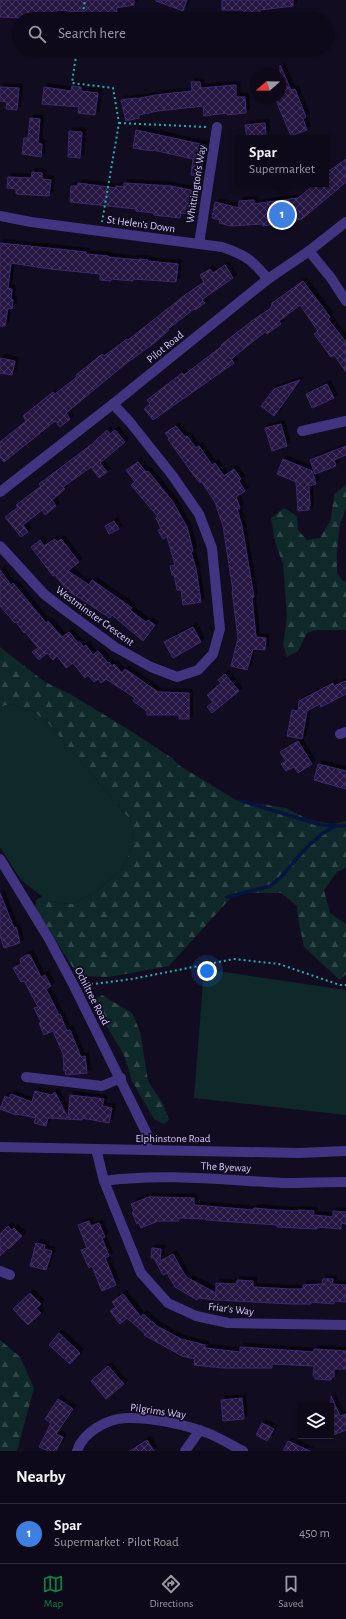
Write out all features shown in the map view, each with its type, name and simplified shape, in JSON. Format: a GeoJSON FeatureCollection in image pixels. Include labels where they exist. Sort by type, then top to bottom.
{"type":"FeatureCollection","features":[{"type":"Feature","properties":{"kind":"street","name":"Whittington's Way"},"geometry":{"type":"LineString","coordinates":[[198,244],[217,127]]}},
{"type":"Feature","properties":{"kind":"street","name":"St Helen's Down"},"geometry":{"type":"LineString","coordinates":[[0,216],[222,247],[240,253],[253,261],[268,279]]}},
{"type":"Feature","properties":{"kind":"street","name":"Pilot Road"},"geometry":{"type":"LineString","coordinates":[[0,492],[113,404],[268,279],[346,222]]}},
{"type":"Feature","properties":{"kind":"street"},"geometry":{"type":"LineString","coordinates":[[308,251],[331,278],[346,301]]}},
{"type":"Feature","properties":{"kind":"street","name":"Westminster Crescent"},"geometry":{"type":"LineString","coordinates":[[0,546],[44,594],[115,647],[151,667],[177,678],[198,670],[213,654],[220,629],[212,548],[199,514],[172,475],[113,404]]}},
{"type":"Feature","properties":{"kind":"street"},"geometry":{"type":"LineString","coordinates":[[302,431],[346,421]]}},
{"type":"Feature","properties":{"kind":"street","name":"Ochiltree Road"},"geometry":{"type":"LineString","coordinates":[[0,859],[49,939],[121,1078],[148,1136],[146,1150]]}},
{"type":"Feature","properties":{"kind":"street"},"geometry":{"type":"LineString","coordinates":[[26,1077],[102,1086],[121,1078]]}},
{"type":"Feature","properties":{"kind":"street","name":"Elphinstone Road"},"geometry":{"type":"LineString","coordinates":[[0,1147],[299,1153],[346,1151]]}},
{"type":"Feature","properties":{"kind":"street","name":"Friar's Way"},"geometry":{"type":"LineString","coordinates":[[96,1149],[104,1182],[140,1273],[168,1303],[196,1316],[228,1323],[346,1325]]}},
{"type":"Feature","properties":{"kind":"street","name":"The Byeway"},"geometry":{"type":"LineString","coordinates":[[104,1182],[121,1179],[188,1177],[283,1183],[346,1182]]}},
{"type":"Feature","properties":{"kind":"street","name":"Pilgrims Way"},"geometry":{"type":"LineString","coordinates":[[77,1451],[87,1434],[105,1423],[125,1418],[158,1421],[200,1430],[244,1451]]}},
{"type":"Feature","properties":{"kind":"street"},"geometry":{"type":"LineString","coordinates":[[185,1451],[200,1430]]}},
{"type":"Feature","properties":{"kind":"path"},"geometry":{"type":"LineString","coordinates":[[83,12],[85,0]]}},
{"type":"Feature","properties":{"kind":"path"},"geometry":{"type":"LineString","coordinates":[[76,56],[72,83],[113,88],[119,123],[100,231]]}},
{"type":"Feature","properties":{"kind":"path"},"geometry":{"type":"LineString","coordinates":[[119,123],[217,127]]}},
{"type":"Feature","properties":{"kind":"path"},"geometry":{"type":"LineString","coordinates":[[74,986],[132,980],[234,959],[279,964],[346,985]]}},
{"type":"Feature","properties":{"kind":"green space"},"geometry":{"type":"Polygon","coordinates":[[[346,485],[346,508],[340,524],[337,552],[337,573],[343,581],[346,581],[346,630],[316,630],[307,633],[298,651],[287,657],[283,645],[287,617],[283,564],[275,542],[271,518],[284,508],[297,516],[298,530],[307,540],[320,538],[331,519],[334,494],[346,485]]]}},
{"type":"Feature","properties":{"kind":"green space"},"geometry":{"type":"Polygon","coordinates":[[[0,647],[45,682],[70,694],[134,733],[172,758],[180,766],[236,800],[286,808],[307,819],[320,822],[334,824],[346,821],[346,868],[337,872],[324,890],[330,913],[346,924],[346,974],[340,980],[304,947],[297,906],[281,893],[235,893],[169,966],[109,977],[78,976],[35,907],[37,899],[43,897],[49,902],[73,904],[97,891],[122,869],[130,852],[134,837],[129,818],[49,724],[34,712],[10,704],[0,707],[0,647]]]}},
{"type":"Feature","properties":{"kind":"green space"},"geometry":{"type":"Polygon","coordinates":[[[10,704],[34,712],[49,724],[129,818],[134,837],[130,852],[122,869],[97,891],[73,904],[49,902],[21,880],[0,847],[0,707],[10,704]]]}},
{"type":"Feature","properties":{"kind":"green space"},"geometry":{"type":"Polygon","coordinates":[[[204,969],[346,990],[346,1115],[194,1098],[204,969]]]}},
{"type":"Feature","properties":{"kind":"green space"},"geometry":{"type":"Polygon","coordinates":[[[102,995],[132,1013],[140,1031],[148,1081],[163,1104],[169,1120],[164,1124],[154,1119],[132,1081],[124,1055],[98,1012],[94,999],[102,995]]]}},
{"type":"Feature","properties":{"kind":"green space"},"geometry":{"type":"Polygon","coordinates":[[[0,1340],[20,1357],[34,1388],[17,1451],[0,1451],[0,1340]]]}},
{"type":"Feature","properties":{"kind":"building"},"geometry":{"type":"Polygon","coordinates":[[[0,0],[134,0],[134,5],[116,8],[117,12],[80,12],[57,10],[57,12],[12,12],[12,18],[0,17],[0,0]]]}},
{"type":"Feature","properties":{"kind":"building"},"geometry":{"type":"Polygon","coordinates":[[[156,0],[187,0],[183,11],[156,0]]]}},
{"type":"Feature","properties":{"kind":"building"},"geometry":{"type":"Polygon","coordinates":[[[222,0],[293,0],[293,6],[260,10],[260,12],[222,10],[222,0]]]}},
{"type":"Feature","properties":{"kind":"building"},"geometry":{"type":"Polygon","coordinates":[[[286,79],[291,90],[295,89],[306,117],[303,119],[307,130],[291,135],[278,104],[286,104],[286,79]]]}},
{"type":"Feature","properties":{"kind":"building"},"geometry":{"type":"Polygon","coordinates":[[[191,82],[200,82],[201,88],[236,85],[236,97],[245,97],[246,113],[227,115],[227,113],[204,116],[203,106],[158,111],[139,115],[139,118],[126,121],[121,100],[192,91],[191,82]]]}},
{"type":"Feature","properties":{"kind":"building"},"geometry":{"type":"Polygon","coordinates":[[[72,86],[81,87],[81,91],[98,93],[95,115],[78,113],[79,107],[42,104],[44,87],[71,91],[72,86]]]}},
{"type":"Feature","properties":{"kind":"building"},"geometry":{"type":"Polygon","coordinates":[[[0,87],[19,88],[17,110],[6,109],[7,102],[0,101],[0,87]]]}},
{"type":"Feature","properties":{"kind":"building"},"geometry":{"type":"Polygon","coordinates":[[[30,118],[40,119],[38,143],[42,144],[41,157],[22,154],[24,138],[28,138],[30,118]]]}},
{"type":"Feature","properties":{"kind":"building"},"geometry":{"type":"Polygon","coordinates":[[[265,123],[266,134],[247,135],[245,125],[265,123]]]}},
{"type":"Feature","properties":{"kind":"building"},"geometry":{"type":"Polygon","coordinates":[[[136,130],[205,145],[200,176],[191,175],[193,159],[153,150],[133,148],[136,130]]]}},
{"type":"Feature","properties":{"kind":"building"},"geometry":{"type":"Polygon","coordinates":[[[69,131],[82,132],[80,158],[68,157],[69,131]]]}},
{"type":"Feature","properties":{"kind":"building"},"geometry":{"type":"Polygon","coordinates":[[[346,159],[346,182],[302,219],[263,226],[263,224],[231,226],[219,223],[220,220],[212,218],[215,202],[239,208],[239,201],[254,200],[254,204],[298,198],[311,187],[329,187],[329,171],[346,159]]]}},
{"type":"Feature","properties":{"kind":"building"},"geometry":{"type":"Polygon","coordinates":[[[32,172],[42,173],[42,179],[51,180],[49,196],[16,194],[16,189],[7,188],[8,177],[31,178],[32,172]]]}},
{"type":"Feature","properties":{"kind":"building"},"geometry":{"type":"Polygon","coordinates":[[[78,183],[116,188],[116,186],[124,187],[124,183],[171,186],[195,191],[191,214],[181,213],[180,218],[154,215],[154,213],[136,211],[136,209],[70,202],[71,186],[78,186],[78,183]]]}},
{"type":"Feature","properties":{"kind":"building"},"geometry":{"type":"Polygon","coordinates":[[[0,243],[86,252],[86,254],[108,257],[178,264],[176,282],[133,279],[133,281],[111,279],[111,281],[100,280],[100,274],[11,263],[8,288],[12,289],[12,309],[8,308],[5,326],[0,326],[0,243]]]}},
{"type":"Feature","properties":{"kind":"building"},"geometry":{"type":"Polygon","coordinates":[[[225,265],[233,278],[202,300],[205,303],[195,310],[194,309],[168,329],[169,330],[153,344],[124,365],[66,413],[70,419],[60,427],[55,421],[4,462],[0,457],[0,442],[26,421],[23,416],[53,392],[55,394],[77,377],[76,375],[102,354],[104,356],[127,339],[128,340],[204,282],[200,275],[210,269],[213,273],[225,265]]]}},
{"type":"Feature","properties":{"kind":"building"},"geometry":{"type":"Polygon","coordinates":[[[303,281],[330,317],[328,319],[346,342],[346,372],[334,355],[331,357],[314,334],[318,331],[300,305],[279,321],[281,324],[267,334],[265,332],[231,359],[234,363],[153,420],[144,409],[150,404],[147,400],[182,373],[184,375],[253,320],[271,308],[272,303],[303,281]]]}},
{"type":"Feature","properties":{"kind":"building"},"geometry":{"type":"Polygon","coordinates":[[[0,358],[15,361],[12,375],[0,373],[0,358]]]}},
{"type":"Feature","properties":{"kind":"building"},"geometry":{"type":"Polygon","coordinates":[[[300,380],[274,416],[261,406],[274,389],[300,380]]]}},
{"type":"Feature","properties":{"kind":"building"},"geometry":{"type":"Polygon","coordinates":[[[327,384],[334,398],[312,408],[306,394],[327,384]]]}},
{"type":"Feature","properties":{"kind":"building"},"geometry":{"type":"Polygon","coordinates":[[[281,424],[287,446],[272,451],[265,428],[281,424]]]}},
{"type":"Feature","properties":{"kind":"building"},"geometry":{"type":"Polygon","coordinates":[[[176,426],[185,437],[187,436],[196,448],[199,446],[212,465],[215,463],[224,476],[234,469],[241,479],[239,481],[245,491],[236,497],[240,508],[237,509],[242,526],[254,597],[252,598],[256,637],[266,638],[265,650],[253,649],[247,670],[231,666],[238,638],[233,591],[223,526],[215,502],[201,481],[200,483],[192,473],[165,433],[176,426]]]}},
{"type":"Feature","properties":{"kind":"building"},"geometry":{"type":"Polygon","coordinates":[[[107,430],[110,434],[115,430],[125,442],[100,463],[107,472],[99,478],[91,467],[63,487],[65,489],[52,500],[56,506],[45,515],[42,510],[23,525],[28,532],[21,537],[5,517],[18,507],[16,505],[41,486],[39,484],[92,444],[107,430]]]}},
{"type":"Feature","properties":{"kind":"building"},"geometry":{"type":"Polygon","coordinates":[[[346,446],[346,455],[334,460],[336,466],[315,474],[310,460],[346,446]]]}},
{"type":"Feature","properties":{"kind":"building"},"geometry":{"type":"Polygon","coordinates":[[[283,459],[312,471],[316,484],[309,486],[309,510],[298,511],[296,482],[277,474],[283,459]]]}},
{"type":"Feature","properties":{"kind":"building"},"geometry":{"type":"Polygon","coordinates":[[[138,462],[146,472],[148,471],[173,502],[187,527],[193,551],[191,552],[196,569],[201,602],[183,605],[181,590],[177,590],[174,575],[172,575],[170,566],[175,565],[167,537],[163,539],[158,530],[161,529],[156,518],[158,517],[131,485],[135,482],[126,470],[138,462]]]}},
{"type":"Feature","properties":{"kind":"building"},"geometry":{"type":"Polygon","coordinates":[[[114,521],[119,529],[109,534],[105,526],[114,521]]]}},
{"type":"Feature","properties":{"kind":"building"},"geometry":{"type":"Polygon","coordinates":[[[55,539],[57,542],[61,539],[79,562],[68,571],[89,585],[92,580],[132,608],[130,610],[146,622],[148,620],[155,625],[143,641],[112,615],[110,618],[67,590],[55,575],[53,576],[31,547],[40,540],[44,546],[55,539]]]}},
{"type":"Feature","properties":{"kind":"building"},"geometry":{"type":"Polygon","coordinates":[[[0,570],[11,585],[13,583],[46,623],[48,621],[62,637],[69,632],[78,643],[80,642],[83,647],[86,645],[93,655],[98,651],[108,663],[109,662],[112,666],[114,664],[122,673],[125,669],[158,692],[189,693],[189,719],[179,719],[179,715],[147,715],[147,711],[133,701],[135,698],[106,679],[101,683],[98,679],[94,682],[88,675],[85,678],[73,663],[66,668],[57,656],[53,660],[47,653],[39,660],[32,652],[38,648],[0,606],[0,570]]]}},
{"type":"Feature","properties":{"kind":"building"},"geometry":{"type":"Polygon","coordinates":[[[193,627],[201,642],[173,658],[164,642],[193,627]]]}},
{"type":"Feature","properties":{"kind":"building"},"geometry":{"type":"Polygon","coordinates":[[[225,674],[239,691],[212,713],[207,707],[213,702],[207,695],[221,683],[218,680],[225,674]]]}},
{"type":"Feature","properties":{"kind":"building"},"geometry":{"type":"Polygon","coordinates":[[[346,681],[346,694],[321,707],[320,704],[307,711],[302,739],[287,736],[292,710],[298,711],[299,701],[333,683],[334,686],[346,681]]]}},
{"type":"Feature","properties":{"kind":"building"},"geometry":{"type":"Polygon","coordinates":[[[298,741],[312,764],[298,773],[294,767],[286,771],[281,764],[286,761],[280,752],[298,741]]]}},
{"type":"Feature","properties":{"kind":"building"},"geometry":{"type":"Polygon","coordinates":[[[318,764],[346,771],[346,789],[314,780],[318,764]]]}},
{"type":"Feature","properties":{"kind":"building"},"geometry":{"type":"Polygon","coordinates":[[[0,893],[14,928],[16,927],[20,943],[4,948],[0,935],[0,893]]]}},
{"type":"Feature","properties":{"kind":"building"},"geometry":{"type":"Polygon","coordinates":[[[26,955],[30,955],[41,977],[45,975],[51,986],[46,989],[59,1015],[60,1014],[67,1031],[70,1030],[81,1057],[85,1056],[87,1073],[66,1075],[65,1070],[64,1071],[63,1054],[53,1031],[44,1035],[39,1023],[41,1022],[34,1008],[38,1007],[24,981],[21,982],[13,968],[21,964],[20,959],[26,955]]]}},
{"type":"Feature","properties":{"kind":"building"},"geometry":{"type":"Polygon","coordinates":[[[35,1091],[51,1095],[55,1092],[68,1118],[70,1095],[104,1099],[102,1106],[112,1108],[109,1123],[82,1118],[82,1120],[48,1118],[46,1126],[34,1123],[36,1118],[16,1115],[0,1109],[5,1096],[9,1098],[11,1094],[32,1102],[35,1091]]]}},
{"type":"Feature","properties":{"kind":"building"},"geometry":{"type":"Polygon","coordinates":[[[151,1196],[194,1198],[194,1205],[254,1210],[254,1208],[314,1211],[313,1215],[333,1217],[333,1211],[346,1212],[346,1224],[341,1223],[341,1229],[317,1227],[317,1229],[179,1218],[179,1221],[158,1221],[141,1228],[139,1223],[137,1224],[132,1212],[134,1211],[131,1204],[151,1196]]]}},
{"type":"Feature","properties":{"kind":"building"},"geometry":{"type":"Polygon","coordinates":[[[89,1221],[91,1226],[99,1223],[105,1237],[102,1238],[109,1256],[105,1258],[116,1285],[102,1291],[92,1266],[89,1268],[81,1250],[87,1248],[78,1225],[89,1221]]]}},
{"type":"Feature","properties":{"kind":"building"},"geometry":{"type":"Polygon","coordinates":[[[8,1226],[12,1230],[14,1228],[22,1236],[0,1256],[0,1234],[8,1226]]]}},
{"type":"Feature","properties":{"kind":"building"},"geometry":{"type":"Polygon","coordinates":[[[36,1243],[45,1245],[44,1249],[52,1251],[46,1270],[30,1266],[36,1243]]]}},
{"type":"Feature","properties":{"kind":"building"},"geometry":{"type":"Polygon","coordinates":[[[152,1248],[161,1249],[160,1261],[173,1254],[186,1277],[216,1293],[216,1283],[237,1284],[237,1280],[253,1281],[253,1287],[303,1289],[303,1285],[322,1284],[323,1279],[333,1279],[332,1284],[346,1285],[346,1302],[334,1301],[334,1304],[311,1302],[311,1304],[291,1304],[198,1298],[197,1300],[175,1287],[167,1273],[163,1275],[154,1258],[151,1258],[152,1248]]]}},
{"type":"Feature","properties":{"kind":"building"},"geometry":{"type":"Polygon","coordinates":[[[30,1293],[41,1304],[36,1308],[41,1313],[28,1325],[13,1309],[30,1293]]]}},
{"type":"Feature","properties":{"kind":"building"},"geometry":{"type":"Polygon","coordinates":[[[123,1294],[141,1317],[143,1314],[157,1326],[181,1339],[205,1345],[205,1348],[240,1352],[240,1347],[314,1352],[314,1349],[346,1351],[346,1369],[334,1369],[334,1377],[332,1377],[331,1380],[315,1379],[315,1376],[313,1376],[314,1366],[272,1364],[272,1368],[222,1368],[194,1365],[195,1359],[182,1356],[144,1335],[145,1334],[127,1318],[120,1324],[110,1311],[116,1307],[112,1302],[123,1294]]]}},
{"type":"Feature","properties":{"kind":"building"},"geometry":{"type":"Polygon","coordinates":[[[59,1333],[80,1353],[70,1364],[49,1345],[59,1333]]]}},
{"type":"Feature","properties":{"kind":"building"},"geometry":{"type":"Polygon","coordinates":[[[108,1366],[124,1384],[106,1399],[91,1381],[108,1366]]]}},
{"type":"Feature","properties":{"kind":"building"},"geometry":{"type":"Polygon","coordinates":[[[331,1396],[340,1416],[346,1414],[346,1430],[334,1435],[334,1403],[331,1403],[331,1396]]]}},
{"type":"Feature","properties":{"kind":"building"},"geometry":{"type":"Polygon","coordinates":[[[242,1398],[244,1419],[223,1421],[221,1400],[242,1398]]]}},
{"type":"Feature","properties":{"kind":"building"},"geometry":{"type":"Polygon","coordinates":[[[58,1399],[73,1409],[56,1434],[63,1437],[56,1451],[48,1451],[39,1447],[51,1423],[45,1419],[58,1399]]]}},
{"type":"Feature","properties":{"kind":"building"},"geometry":{"type":"Polygon","coordinates":[[[262,1423],[274,1429],[267,1441],[256,1435],[262,1423]]]}},
{"type":"Feature","properties":{"kind":"building"},"geometry":{"type":"Polygon","coordinates":[[[147,1440],[154,1451],[130,1451],[147,1440]]]}},
{"type":"Feature","properties":{"kind":"building"},"geometry":{"type":"Polygon","coordinates":[[[288,1441],[310,1451],[283,1451],[288,1441]]]}},
{"type":"Feature","properties":{"kind":"waterway"},"geometry":{"type":"LineString","coordinates":[[242,801],[321,825],[346,826]]}},
{"type":"Feature","properties":{"kind":"waterway"},"geometry":{"type":"LineString","coordinates":[[227,897],[270,886],[280,878],[306,848],[322,834],[336,825]]}},
{"type":"Feature","properties":{"kind":"place","name":"Spar"},"geometry":{"type":"Point","coordinates":[282,215]}}]}
